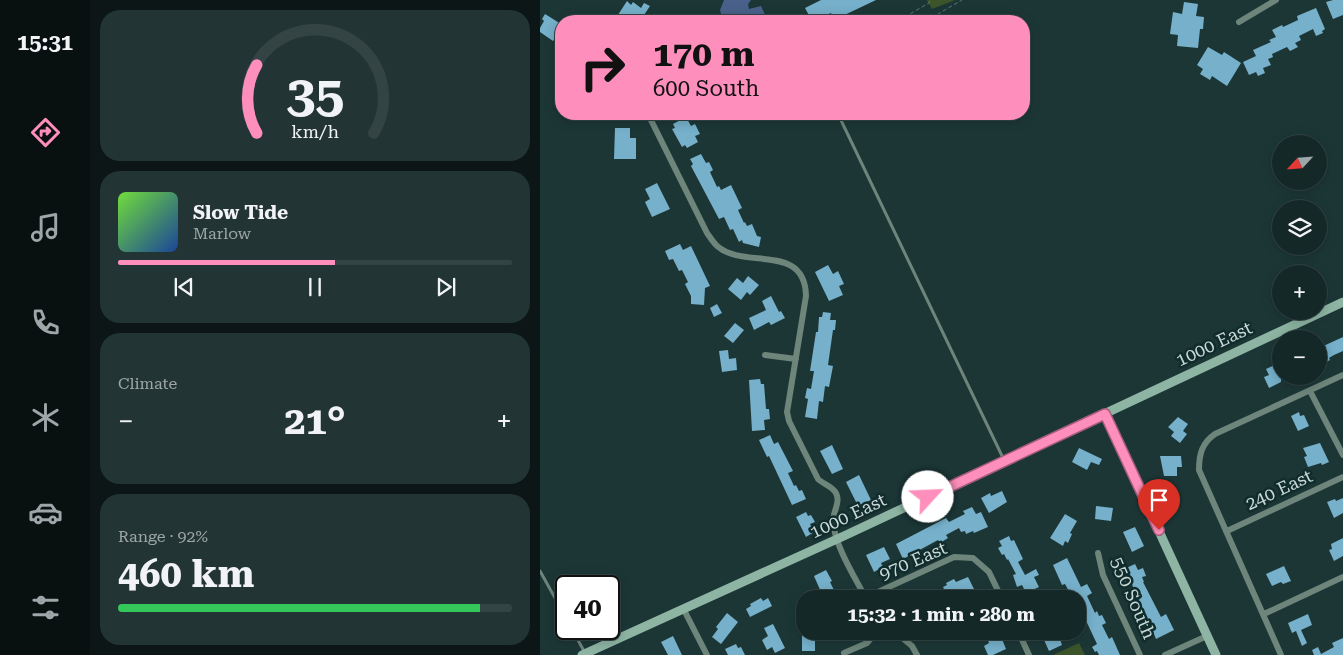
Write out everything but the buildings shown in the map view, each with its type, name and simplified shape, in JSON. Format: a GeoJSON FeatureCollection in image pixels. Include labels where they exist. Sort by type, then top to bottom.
{"type":"FeatureCollection","features":[{"type":"Feature","properties":{"kind":"street"},"geometry":{"type":"LineString","coordinates":[[1239,22],[1276,0]]}},
{"type":"Feature","properties":{"kind":"street"},"geometry":{"type":"LineString","coordinates":[[651,120],[707,233],[716,246],[729,253],[785,262],[796,268],[802,276],[806,286],[806,296],[787,412],[789,421],[818,479],[834,490],[837,495],[838,501],[833,521],[838,539],[861,590]]}},
{"type":"Feature","properties":{"kind":"street","name":"1000 East"},"geometry":{"type":"LineString","coordinates":[[584,655],[838,539],[1343,302]]}},
{"type":"Feature","properties":{"kind":"street"},"geometry":{"type":"LineString","coordinates":[[765,355],[796,359]]}},
{"type":"Feature","properties":{"kind":"street"},"geometry":{"type":"LineString","coordinates":[[1281,655],[1199,470],[1199,457],[1207,439],[1215,434],[1343,375]]}},
{"type":"Feature","properties":{"kind":"street"},"geometry":{"type":"LineString","coordinates":[[1310,391],[1343,455]]}},
{"type":"Feature","properties":{"kind":"street"},"geometry":{"type":"LineString","coordinates":[[1105,414],[1216,655]]}},
{"type":"Feature","properties":{"kind":"street","name":"240 East"},"geometry":{"type":"LineString","coordinates":[[1227,531],[1343,477]]}},
{"type":"Feature","properties":{"kind":"street","name":"550 South"},"geometry":{"type":"LineString","coordinates":[[1098,553],[1103,575],[1140,655]]}},
{"type":"Feature","properties":{"kind":"street","name":"970 East"},"geometry":{"type":"LineString","coordinates":[[882,590],[954,557],[974,558],[989,572],[998,590]]}},
{"type":"Feature","properties":{"kind":"street"},"geometry":{"type":"LineString","coordinates":[[1264,614],[1343,578]]}},
{"type":"Feature","properties":{"kind":"street"},"geometry":{"type":"LineString","coordinates":[[684,610],[706,655]]}},
{"type":"Feature","properties":{"kind":"street"},"geometry":{"type":"LineString","coordinates":[[1165,655],[1207,636]]}},
{"type":"Feature","properties":{"kind":"street"},"geometry":{"type":"LineString","coordinates":[[844,653],[867,643],[870,640]]}},
{"type":"Feature","properties":{"kind":"street"},"geometry":{"type":"LineString","coordinates":[[905,640],[912,646],[917,655]]}},
{"type":"Feature","properties":{"kind":"street"},"geometry":{"type":"LineString","coordinates":[[1022,640],[1029,655]]}},
{"type":"Feature","properties":{"kind":"lane"},"geometry":{"type":"LineString","coordinates":[[841,120],[1004,460]]}},
{"type":"Feature","properties":{"kind":"lane"},"geometry":{"type":"LineString","coordinates":[[540,571],[555,598]]}},
{"type":"Feature","properties":{"kind":"lane"},"geometry":{"type":"LineString","coordinates":[[577,640],[584,655]]}},
{"type":"Feature","properties":{"kind":"path"},"geometry":{"type":"LineString","coordinates":[[908,15],[929,3],[930,0]]}},
{"type":"Feature","properties":{"kind":"path"},"geometry":{"type":"LineString","coordinates":[[936,15],[962,0]]}},
{"type":"Feature","properties":{"kind":"green space"},"geometry":{"type":"Polygon","coordinates":[[[927,0],[955,0],[932,9],[927,0]]]}},
{"type":"Feature","properties":{"kind":"green space"},"geometry":{"type":"Polygon","coordinates":[[[1079,643],[1085,655],[1053,655],[1079,643]]]}},
{"type":"Feature","properties":{"kind":"water"},"geometry":{"type":"Polygon","coordinates":[[[724,0],[751,0],[748,4],[749,9],[761,6],[765,15],[721,15],[720,10],[724,0]]]}},
{"type":"Feature","properties":{"kind":"route"},"geometry":{"type":"LineString","coordinates":[[928,497],[1105,414],[1159,530]]}}]}
